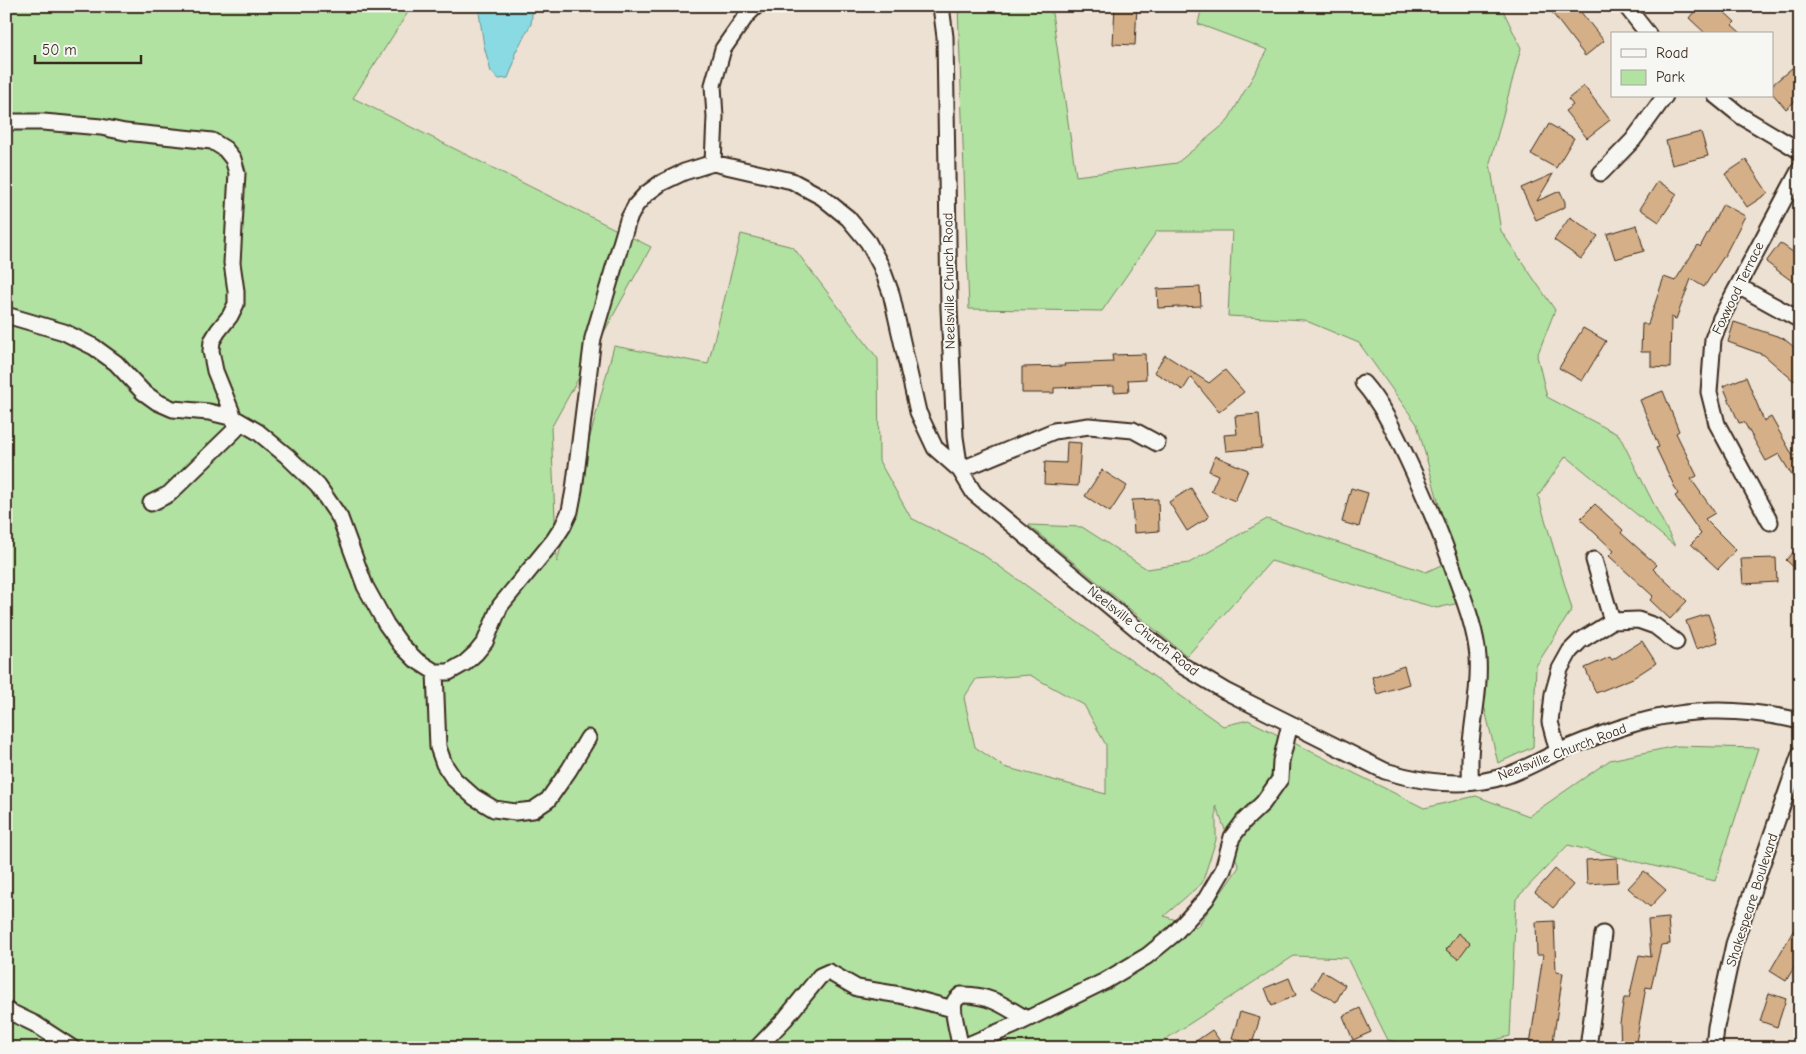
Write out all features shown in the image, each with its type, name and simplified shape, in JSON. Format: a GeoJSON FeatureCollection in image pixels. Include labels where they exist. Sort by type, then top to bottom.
{"type":"FeatureCollection","features":[{"type":"Feature","properties":{"kind":"street"},"geometry":{"type":"LineString","coordinates":[[713,163],[715,117],[713,85],[723,50],[746,16],[756,6]]}},
{"type":"Feature","properties":{"kind":"street","name":"Neelsville Church Road"},"geometry":{"type":"LineString","coordinates":[[942,6],[945,37],[949,308],[955,437],[960,470],[974,493],[1135,628],[1183,666],[1225,691],[1385,771],[1411,779],[1432,782],[1471,782],[1507,775],[1558,752],[1618,729],[1661,717],[1724,710],[1766,714],[1800,722]]}},
{"type":"Feature","properties":{"kind":"street"},"geometry":{"type":"LineString","coordinates":[[1626,6],[1646,32]]}},
{"type":"Feature","properties":{"kind":"street"},"geometry":{"type":"LineString","coordinates":[[1601,173],[1633,140],[1664,98]]}},
{"type":"Feature","properties":{"kind":"street"},"geometry":{"type":"LineString","coordinates":[[1718,98],[1741,116],[1800,151]]}},
{"type":"Feature","properties":{"kind":"street"},"geometry":{"type":"LineString","coordinates":[[6,122],[43,122],[100,127],[125,132],[212,141],[225,149],[233,158],[237,173],[232,263],[236,304],[230,316],[215,336],[211,351],[215,372],[234,418],[235,430],[169,494],[151,503]]}},
{"type":"Feature","properties":{"kind":"street"},"geometry":{"type":"LineString","coordinates":[[6,315],[64,332],[94,347],[116,363],[144,392],[157,402],[173,409],[209,412],[234,418],[258,432],[287,456],[318,486],[340,518],[365,586],[386,624],[401,645],[428,669],[435,672],[449,672],[465,663],[476,653],[485,642],[500,606],[554,540],[570,511],[594,338],[628,220],[636,205],[646,194],[661,183],[684,172],[713,163],[792,181],[822,197],[848,218],[868,242],[881,266],[891,293],[918,412],[935,448],[960,470],[1054,431],[1089,426],[1132,430],[1157,443]]}},
{"type":"Feature","properties":{"kind":"street","name":"Foxwood Terrace"},"geometry":{"type":"LineString","coordinates":[[1770,522],[1718,424],[1708,392],[1713,339],[1721,318],[1800,169]]}},
{"type":"Feature","properties":{"kind":"street"},"geometry":{"type":"LineString","coordinates":[[1738,286],[1800,320]]}},
{"type":"Feature","properties":{"kind":"street"},"geometry":{"type":"LineString","coordinates":[[1363,383],[1376,398],[1388,417],[1431,508],[1472,626],[1478,656],[1478,685],[1470,748],[1471,782]]}},
{"type":"Feature","properties":{"kind":"street"},"geometry":{"type":"LineString","coordinates":[[1594,560],[1612,621]]}},
{"type":"Feature","properties":{"kind":"street"},"geometry":{"type":"LineString","coordinates":[[1558,752],[1550,722],[1553,694],[1560,669],[1570,651],[1580,640],[1612,621],[1638,620],[1655,626],[1676,642]]}},
{"type":"Feature","properties":{"kind":"street"},"geometry":{"type":"LineString","coordinates":[[435,672],[438,748],[444,764],[454,779],[474,797],[494,809],[515,812],[533,810],[548,800],[588,738]]}},
{"type":"Feature","properties":{"kind":"street"},"geometry":{"type":"LineString","coordinates":[[1026,1019],[988,998],[961,995],[954,1002],[953,1009],[961,1048],[1026,1019],[1105,981],[1148,956],[1174,934],[1206,899],[1223,870],[1232,837],[1244,821],[1263,803],[1280,779],[1281,761],[1290,724]]}},
{"type":"Feature","properties":{"kind":"street","name":"Shakespeare Boulevard"},"geometry":{"type":"LineString","coordinates":[[1714,1048],[1716,1027],[1734,944],[1800,754]]}},
{"type":"Feature","properties":{"kind":"street"},"geometry":{"type":"LineString","coordinates":[[1588,1048],[1603,934]]}},
{"type":"Feature","properties":{"kind":"street"},"geometry":{"type":"LineString","coordinates":[[757,1048],[785,1019],[820,976],[829,972],[857,988],[900,995],[953,1009]]}},
{"type":"Feature","properties":{"kind":"street"},"geometry":{"type":"LineString","coordinates":[[6,1010],[36,1024],[72,1048]]}},
{"type":"Feature","properties":{"kind":"green space"},"geometry":{"type":"Polygon","coordinates":[[[6,6],[412,6],[353,98],[651,247],[551,428],[557,562],[614,346],[708,364],[741,234],[793,247],[878,359],[879,461],[911,518],[982,554],[1223,726],[1248,720],[1424,808],[1476,796],[1529,816],[1610,760],[1676,746],[1758,748],[1715,881],[1568,845],[1516,899],[1510,1036],[1465,1048],[1427,1048],[1388,1040],[1347,958],[1294,956],[1152,1048],[6,1048],[6,6]],[[1030,675],[976,679],[964,698],[975,747],[1004,767],[1106,794],[1106,745],[1084,705],[1030,675]],[[1216,806],[1216,840],[1202,883],[1164,916],[1197,927],[1239,867],[1216,806]]]}},
{"type":"Feature","properties":{"kind":"green space"},"geometry":{"type":"Polygon","coordinates":[[[958,6],[1051,6],[1076,176],[1177,163],[1227,122],[1268,50],[1198,24],[1202,6],[1501,6],[1521,48],[1490,163],[1501,231],[1555,310],[1537,356],[1547,397],[1619,435],[1675,546],[1566,456],[1538,496],[1572,609],[1536,666],[1533,747],[1498,763],[1459,603],[1437,608],[1271,561],[1187,656],[1028,525],[1082,527],[1147,569],[1189,563],[1267,519],[1426,572],[1454,559],[1417,424],[1359,343],[1304,320],[1228,316],[1232,231],[1157,231],[1102,311],[969,309],[958,6]]]}},
{"type":"Feature","properties":{"kind":"water"},"geometry":{"type":"Polygon","coordinates":[[[478,6],[533,6],[531,24],[515,53],[514,63],[508,78],[499,79],[491,72],[484,46],[478,6]]]}},
{"type":"Feature","properties":{"kind":"building"},"geometry":{"type":"Polygon","coordinates":[[[1115,6],[1137,6],[1135,45],[1113,44],[1115,6]]]}},
{"type":"Feature","properties":{"kind":"building"},"geometry":{"type":"Polygon","coordinates":[[[1547,6],[1576,6],[1604,41],[1585,56],[1547,6]]]}},
{"type":"Feature","properties":{"kind":"building"},"geometry":{"type":"Polygon","coordinates":[[[1699,6],[1718,6],[1735,22],[1732,25],[1740,32],[1704,32],[1689,18],[1699,6]]]}},
{"type":"Feature","properties":{"kind":"building"},"geometry":{"type":"Polygon","coordinates":[[[1792,68],[1800,77],[1800,97],[1786,109],[1774,95],[1774,83],[1792,68]]]}},
{"type":"Feature","properties":{"kind":"building"},"geometry":{"type":"Polygon","coordinates":[[[1584,86],[1610,120],[1587,138],[1565,111],[1573,105],[1568,99],[1584,86]]]}},
{"type":"Feature","properties":{"kind":"building"},"geometry":{"type":"Polygon","coordinates":[[[1549,124],[1574,138],[1556,168],[1531,154],[1549,124]]]}},
{"type":"Feature","properties":{"kind":"building"},"geometry":{"type":"Polygon","coordinates":[[[1701,132],[1708,156],[1672,165],[1666,141],[1701,132]]]}},
{"type":"Feature","properties":{"kind":"building"},"geometry":{"type":"Polygon","coordinates":[[[1746,160],[1768,193],[1747,207],[1725,174],[1746,160]]]}},
{"type":"Feature","properties":{"kind":"building"},"geometry":{"type":"Polygon","coordinates":[[[1553,174],[1537,201],[1560,191],[1565,207],[1536,220],[1521,188],[1553,174]]]}},
{"type":"Feature","properties":{"kind":"building"},"geometry":{"type":"Polygon","coordinates":[[[1658,181],[1677,194],[1659,222],[1640,209],[1658,181]]]}},
{"type":"Feature","properties":{"kind":"building"},"geometry":{"type":"Polygon","coordinates":[[[1723,204],[1745,216],[1726,253],[1704,287],[1691,279],[1676,319],[1671,317],[1670,368],[1651,367],[1651,352],[1641,352],[1642,324],[1648,324],[1664,277],[1675,281],[1698,245],[1700,247],[1723,204]]]}},
{"type":"Feature","properties":{"kind":"building"},"geometry":{"type":"Polygon","coordinates":[[[1570,217],[1598,236],[1581,259],[1554,240],[1570,217]]]}},
{"type":"Feature","properties":{"kind":"building"},"geometry":{"type":"Polygon","coordinates":[[[1637,225],[1644,251],[1615,259],[1607,234],[1637,225]]]}},
{"type":"Feature","properties":{"kind":"building"},"geometry":{"type":"Polygon","coordinates":[[[1780,243],[1800,257],[1800,278],[1796,284],[1766,262],[1780,243]]]}},
{"type":"Feature","properties":{"kind":"building"},"geometry":{"type":"Polygon","coordinates":[[[1200,287],[1201,306],[1158,308],[1157,289],[1200,287]]]}},
{"type":"Feature","properties":{"kind":"building"},"geometry":{"type":"Polygon","coordinates":[[[1734,322],[1783,338],[1800,352],[1800,375],[1794,381],[1764,355],[1728,342],[1734,322]]]}},
{"type":"Feature","properties":{"kind":"building"},"geometry":{"type":"Polygon","coordinates":[[[1583,328],[1606,341],[1582,381],[1559,368],[1583,328]]]}},
{"type":"Feature","properties":{"kind":"building"},"geometry":{"type":"Polygon","coordinates":[[[1145,354],[1146,379],[1128,380],[1129,391],[1114,392],[1114,386],[1054,388],[1054,393],[1022,393],[1022,367],[1113,362],[1112,355],[1145,354]]]}},
{"type":"Feature","properties":{"kind":"building"},"geometry":{"type":"Polygon","coordinates":[[[1165,355],[1209,383],[1225,370],[1244,392],[1219,412],[1191,377],[1183,390],[1154,372],[1165,355]]]}},
{"type":"Feature","properties":{"kind":"building"},"geometry":{"type":"Polygon","coordinates":[[[1746,377],[1764,421],[1771,417],[1793,456],[1800,452],[1800,489],[1779,454],[1766,461],[1744,422],[1739,423],[1723,386],[1746,377]]]}},
{"type":"Feature","properties":{"kind":"building"},"geometry":{"type":"Polygon","coordinates":[[[1663,391],[1679,431],[1676,433],[1697,476],[1691,479],[1715,513],[1705,519],[1736,550],[1718,569],[1691,544],[1701,534],[1675,496],[1678,494],[1656,448],[1659,447],[1640,400],[1663,391]]]}},
{"type":"Feature","properties":{"kind":"building"},"geometry":{"type":"Polygon","coordinates":[[[1259,414],[1262,448],[1226,451],[1224,435],[1237,434],[1235,416],[1259,414]]]}},
{"type":"Feature","properties":{"kind":"building"},"geometry":{"type":"Polygon","coordinates":[[[1067,442],[1081,443],[1078,486],[1044,484],[1045,462],[1066,463],[1067,442]]]}},
{"type":"Feature","properties":{"kind":"building"},"geometry":{"type":"Polygon","coordinates":[[[1215,456],[1248,470],[1235,501],[1211,491],[1218,475],[1209,471],[1215,456]]]}},
{"type":"Feature","properties":{"kind":"building"},"geometry":{"type":"Polygon","coordinates":[[[1102,470],[1127,486],[1110,512],[1085,496],[1102,470]]]}},
{"type":"Feature","properties":{"kind":"building"},"geometry":{"type":"Polygon","coordinates":[[[1191,488],[1209,517],[1187,531],[1169,502],[1191,488]]]}},
{"type":"Feature","properties":{"kind":"building"},"geometry":{"type":"Polygon","coordinates":[[[1351,488],[1368,493],[1359,527],[1342,522],[1351,488]]]}},
{"type":"Feature","properties":{"kind":"building"},"geometry":{"type":"Polygon","coordinates":[[[1158,499],[1159,531],[1134,533],[1132,500],[1158,499]]]}},
{"type":"Feature","properties":{"kind":"building"},"geometry":{"type":"Polygon","coordinates":[[[1595,504],[1623,530],[1621,533],[1657,565],[1653,569],[1687,601],[1670,619],[1650,600],[1653,596],[1609,556],[1614,551],[1580,519],[1595,504]]]}},
{"type":"Feature","properties":{"kind":"building"},"geometry":{"type":"Polygon","coordinates":[[[1800,545],[1800,573],[1786,560],[1800,545]]]}},
{"type":"Feature","properties":{"kind":"building"},"geometry":{"type":"Polygon","coordinates":[[[1776,558],[1777,582],[1743,584],[1741,559],[1776,558]]]}},
{"type":"Feature","properties":{"kind":"building"},"geometry":{"type":"Polygon","coordinates":[[[1708,614],[1718,642],[1696,649],[1686,621],[1708,614]]]}},
{"type":"Feature","properties":{"kind":"building"},"geometry":{"type":"Polygon","coordinates":[[[1642,641],[1656,663],[1633,678],[1596,693],[1585,668],[1610,657],[1612,660],[1642,641]]]}},
{"type":"Feature","properties":{"kind":"building"},"geometry":{"type":"Polygon","coordinates":[[[1404,666],[1409,684],[1377,694],[1372,677],[1404,666]]]}},
{"type":"Feature","properties":{"kind":"building"},"geometry":{"type":"Polygon","coordinates":[[[1617,858],[1618,882],[1587,884],[1586,860],[1617,858]]]}},
{"type":"Feature","properties":{"kind":"building"},"geometry":{"type":"Polygon","coordinates":[[[1555,869],[1573,885],[1553,908],[1535,892],[1555,869]]]}},
{"type":"Feature","properties":{"kind":"building"},"geometry":{"type":"Polygon","coordinates":[[[1644,871],[1666,890],[1650,907],[1628,888],[1644,871]]]}},
{"type":"Feature","properties":{"kind":"building"},"geometry":{"type":"Polygon","coordinates":[[[1668,918],[1670,944],[1661,945],[1651,988],[1646,987],[1635,1048],[1621,1048],[1620,1023],[1624,998],[1629,998],[1639,955],[1651,957],[1648,920],[1668,918]]]}},
{"type":"Feature","properties":{"kind":"building"},"geometry":{"type":"Polygon","coordinates":[[[1800,919],[1800,957],[1786,981],[1770,971],[1800,919]]]}},
{"type":"Feature","properties":{"kind":"building"},"geometry":{"type":"Polygon","coordinates":[[[1554,921],[1556,972],[1563,973],[1552,1048],[1530,1045],[1543,955],[1537,955],[1536,922],[1554,921]]]}},
{"type":"Feature","properties":{"kind":"building"},"geometry":{"type":"Polygon","coordinates":[[[1458,933],[1470,943],[1458,959],[1446,950],[1458,933]]]}},
{"type":"Feature","properties":{"kind":"building"},"geometry":{"type":"Polygon","coordinates":[[[1322,971],[1345,985],[1336,1002],[1312,988],[1322,971]]]}},
{"type":"Feature","properties":{"kind":"building"},"geometry":{"type":"Polygon","coordinates":[[[1289,978],[1296,995],[1272,1006],[1265,988],[1289,978]]]}},
{"type":"Feature","properties":{"kind":"building"},"geometry":{"type":"Polygon","coordinates":[[[1769,993],[1786,999],[1777,1027],[1760,1021],[1769,993]]]}},
{"type":"Feature","properties":{"kind":"building"},"geometry":{"type":"Polygon","coordinates":[[[1360,1008],[1371,1032],[1353,1040],[1343,1016],[1360,1008]]]}},
{"type":"Feature","properties":{"kind":"building"},"geometry":{"type":"Polygon","coordinates":[[[1240,1012],[1260,1018],[1252,1044],[1232,1038],[1240,1012]]]}},
{"type":"Feature","properties":{"kind":"building"},"geometry":{"type":"Polygon","coordinates":[[[1212,1030],[1225,1048],[1186,1048],[1212,1030]]]}}]}
